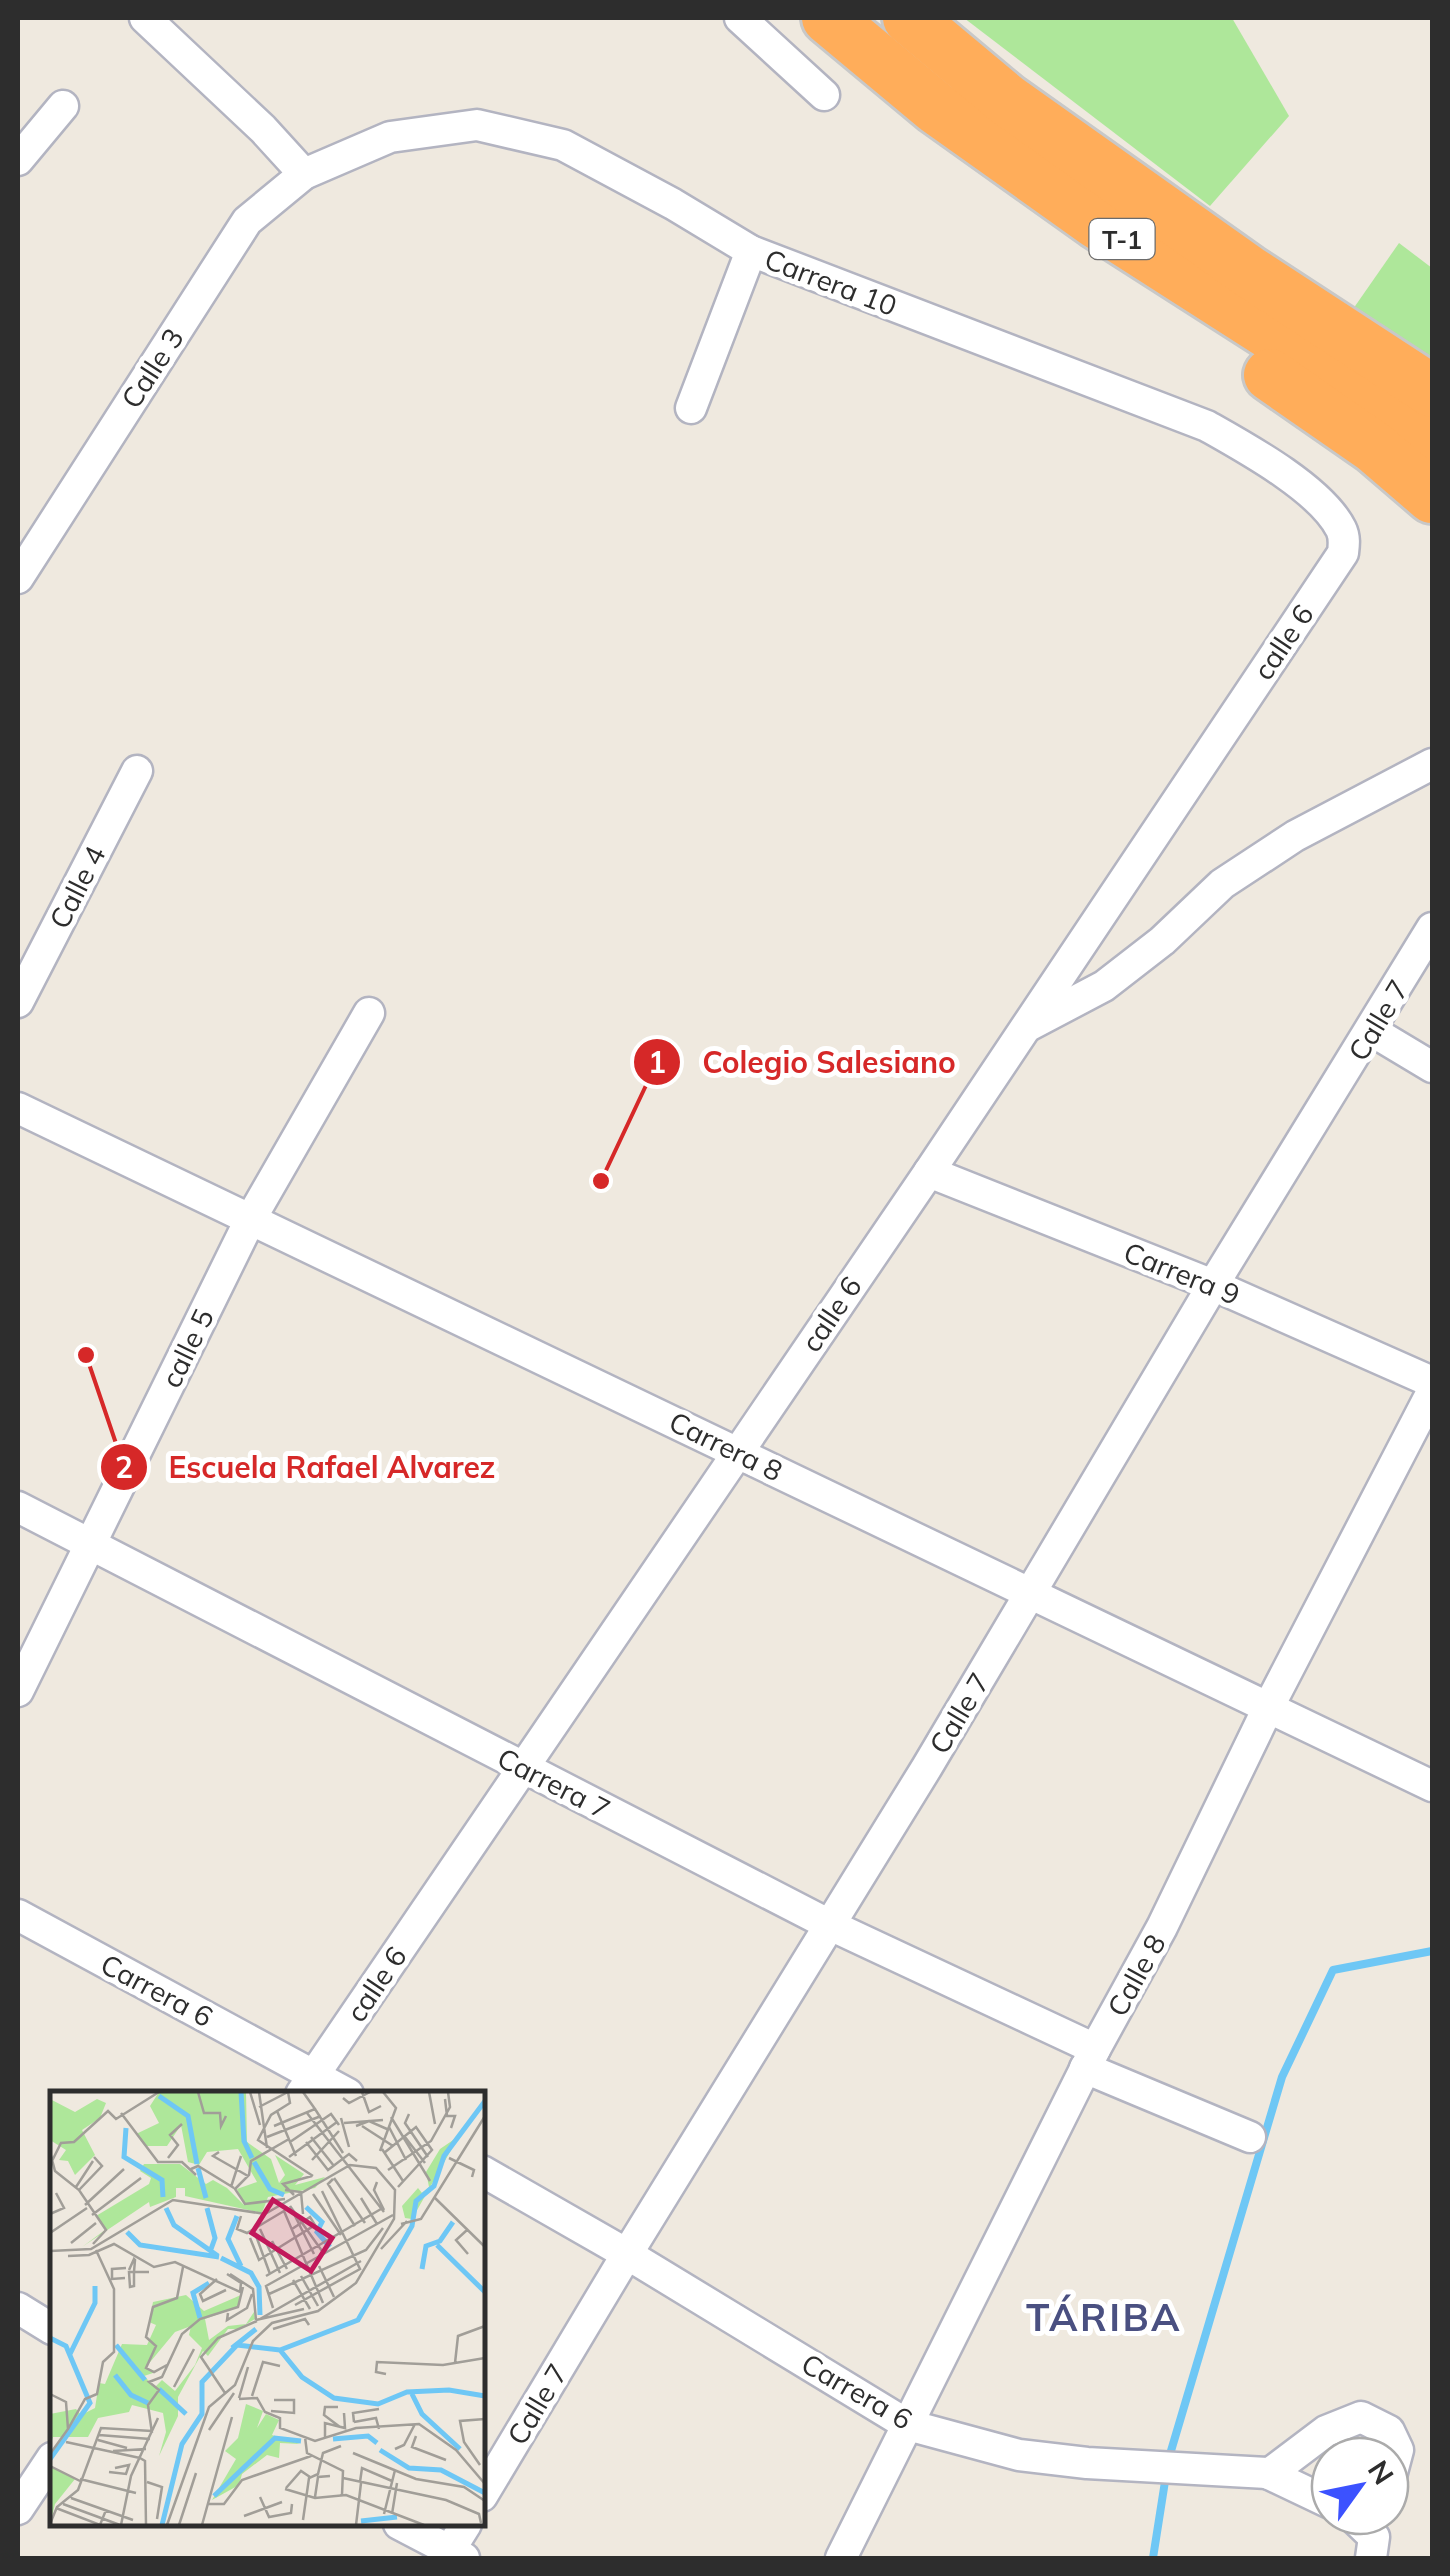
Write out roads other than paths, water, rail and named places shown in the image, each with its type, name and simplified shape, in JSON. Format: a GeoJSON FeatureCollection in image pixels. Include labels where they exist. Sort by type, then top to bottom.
{"type":"FeatureCollection","features":[{"type":"Feature","properties":{"kind":"highway","name":"T-1"},"geometry":{"type":"LineString","coordinates":[[828,18],[936,108],[1096,222],[1432,437]]}},
{"type":"Feature","properties":{"kind":"highway","name":"T-1"},"geometry":{"type":"LineString","coordinates":[[909,18],[1007,100],[1248,271],[1432,391]]}},
{"type":"Feature","properties":{"kind":"highway"},"geometry":{"type":"LineString","coordinates":[[1096,222],[1228,345],[1375,448],[1432,497]]}},
{"type":"Feature","properties":{"kind":"highway"},"geometry":{"type":"LineString","coordinates":[[1248,271],[1432,359]]}},
{"type":"Feature","properties":{"kind":"street"},"geometry":{"type":"LineString","coordinates":[[145,18],[263,129],[304,174]]}},
{"type":"Feature","properties":{"kind":"street"},"geometry":{"type":"LineString","coordinates":[[740,18],[824,95]]}},
{"type":"Feature","properties":{"kind":"street"},"geometry":{"type":"LineString","coordinates":[[18,160],[63,106]]}},
{"type":"Feature","properties":{"kind":"street","name":"Carrera 10"},"geometry":{"type":"LineString","coordinates":[[304,174],[390,137],[477,124],[563,144],[751,251],[1208,426],[1262,457],[1316,498],[1341,528]]}},
{"type":"Feature","properties":{"kind":"street","name":"Calle 3"},"geometry":{"type":"LineString","coordinates":[[18,578],[27,538],[247,221],[304,174]]}},
{"type":"Feature","properties":{"kind":"street"},"geometry":{"type":"LineString","coordinates":[[690,408],[751,251]]}},
{"type":"Feature","properties":{"kind":"street","name":"calle 6"},"geometry":{"type":"LineString","coordinates":[[308,2084],[929,1172],[1343,553],[1341,528]]}},
{"type":"Feature","properties":{"kind":"street"},"geometry":{"type":"LineString","coordinates":[[1025,1028],[1104,986],[1162,941],[1222,884],[1295,836],[1432,764]]}},
{"type":"Feature","properties":{"kind":"street","name":"Calle 4"},"geometry":{"type":"LineString","coordinates":[[18,1002],[138,771]]}},
{"type":"Feature","properties":{"kind":"street","name":"Calle 7"},"geometry":{"type":"LineString","coordinates":[[485,2491],[1432,928]]}},
{"type":"Feature","properties":{"kind":"street","name":"calle 5"},"geometry":{"type":"LineString","coordinates":[[18,1691],[250,1220],[369,1013]]}},
{"type":"Feature","properties":{"kind":"street"},"geometry":{"type":"LineString","coordinates":[[1372,1031],[1432,1067]]}},
{"type":"Feature","properties":{"kind":"street","name":"Carrera 8"},"geometry":{"type":"LineString","coordinates":[[18,1108],[1432,1786]]}},
{"type":"Feature","properties":{"kind":"street","name":"Carrera 9"},"geometry":{"type":"LineString","coordinates":[[929,1172],[1213,1285],[1432,1382]]}},
{"type":"Feature","properties":{"kind":"street","name":"Calle 8"},"geometry":{"type":"LineString","coordinates":[[842,2558],[1090,2058],[1162,1927],[1268,1708],[1432,1392]]}},
{"type":"Feature","properties":{"kind":"street","name":"Carrera 7"},"geometry":{"type":"LineString","coordinates":[[18,1507],[1250,2137]]}},
{"type":"Feature","properties":{"kind":"street","name":"Carrera 6"},"geometry":{"type":"LineString","coordinates":[[18,1915],[308,2084],[336,2091]]}},
{"type":"Feature","properties":{"kind":"street","name":"Carrera 6"},"geometry":{"type":"LineString","coordinates":[[485,2173],[908,2425],[1019,2455],[1268,2474],[1310,2494]]}},
{"type":"Feature","properties":{"kind":"street"},"geometry":{"type":"LineString","coordinates":[[18,2308],[50,2327]]}},
{"type":"Feature","properties":{"kind":"street"},"geometry":{"type":"LineString","coordinates":[[1319,2436],[1362,2417],[1391,2436]]}},
{"type":"Feature","properties":{"kind":"street"},"geometry":{"type":"LineString","coordinates":[[1268,2474],[1310,2443]]}},
{"type":"Feature","properties":{"kind":"street"},"geometry":{"type":"LineString","coordinates":[[18,2509],[50,2461]]}},
{"type":"Feature","properties":{"kind":"street"},"geometry":{"type":"LineString","coordinates":[[402,2526],[453,2556],[465,2526]]}},
{"type":"Feature","properties":{"kind":"waterway"},"geometry":{"type":"LineString","coordinates":[[1168,2461],[1282,2077],[1333,1970],[1432,1951]]}},
{"type":"Feature","properties":{"kind":"waterway"},"geometry":{"type":"LineString","coordinates":[[1153,2558],[1166,2475]]}},
{"type":"Feature","properties":{"kind":"place","name":"Colegio Salesiano"},"geometry":{"type":"Point","coordinates":[601,1181]}},
{"type":"Feature","properties":{"kind":"place","name":"Escuela Rafael Alvarez"},"geometry":{"type":"Point","coordinates":[86,1355]}},
{"type":"Feature","properties":{"kind":"district","name":"TÁRIBA"},"geometry":{"type":"Point","coordinates":[1104,2317]}}]}
